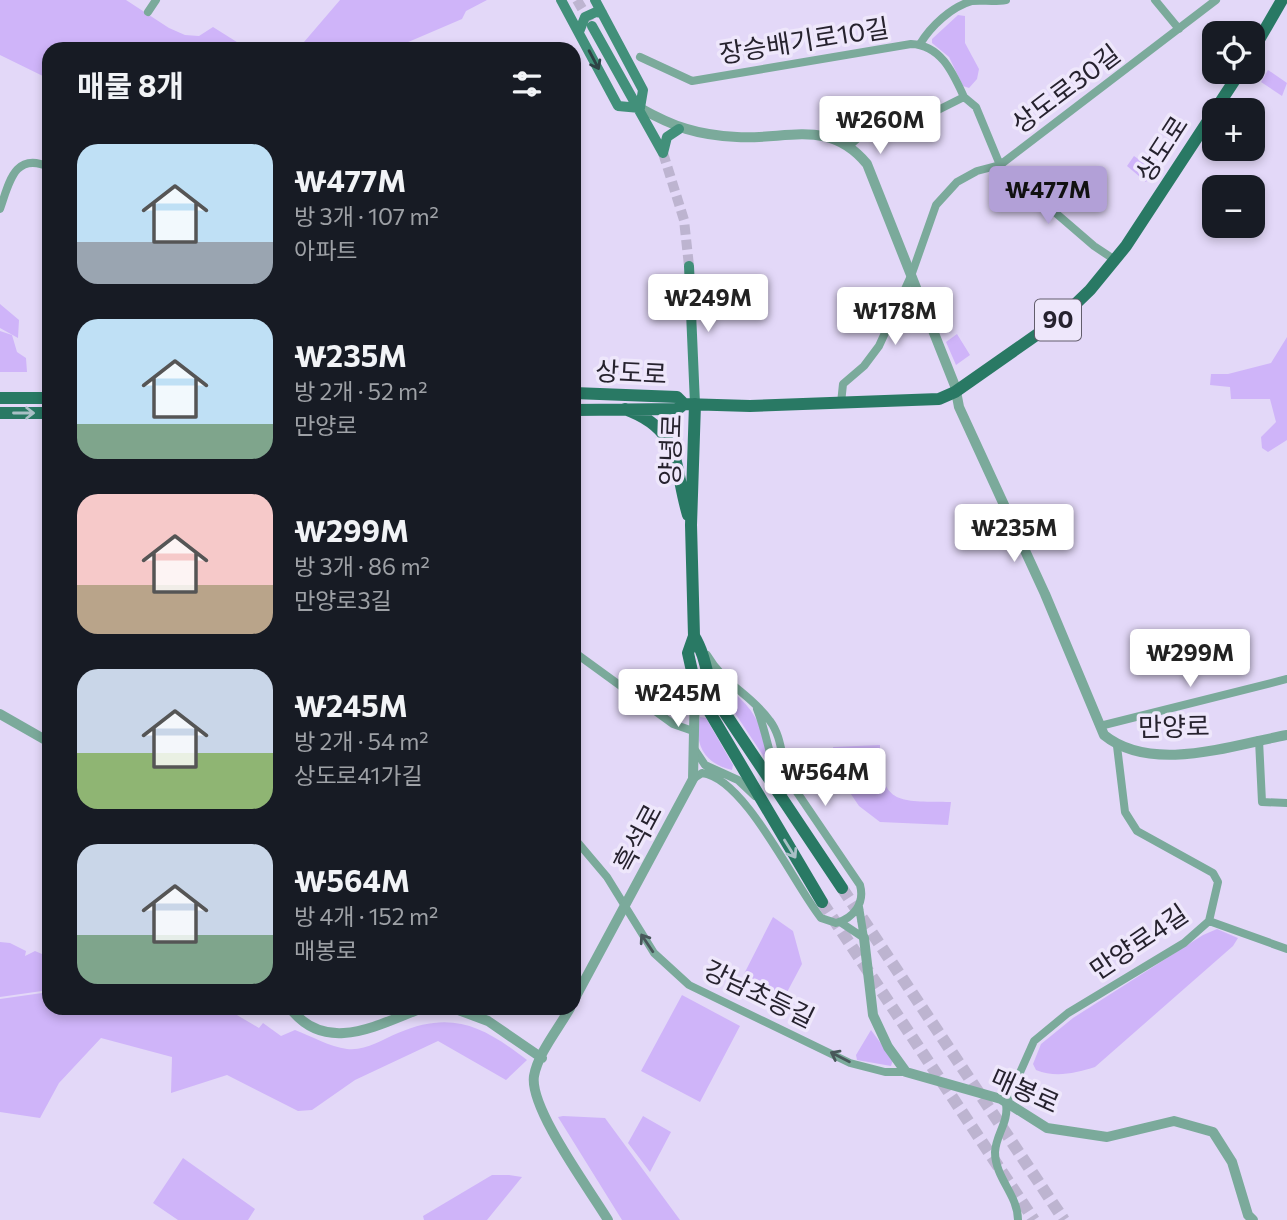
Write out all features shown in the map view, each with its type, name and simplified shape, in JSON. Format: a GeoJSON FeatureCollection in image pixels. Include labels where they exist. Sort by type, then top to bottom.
{"type":"FeatureCollection","features":[{"type":"Feature","properties":{"kind":"main road"},"geometry":{"type":"LineString","coordinates":[[561,0],[618,106],[640,108]]}},
{"type":"Feature","properties":{"kind":"main road"},"geometry":{"type":"LineString","coordinates":[[595,0],[643,90],[640,108]]}},
{"type":"Feature","properties":{"kind":"main road"},"geometry":{"type":"LineString","coordinates":[[1265,29],[1282,0]]}},
{"type":"Feature","properties":{"kind":"main road"},"geometry":{"type":"LineString","coordinates":[[579,32],[585,17],[596,12],[602,13]]}},
{"type":"Feature","properties":{"kind":"main road"},"geometry":{"type":"LineString","coordinates":[[592,26],[663,153],[667,137],[679,130]]}},
{"type":"Feature","properties":{"kind":"main road","name":"상도로"},"geometry":{"type":"LineString","coordinates":[[581,410],[678,409],[689,404],[939,399],[955,392],[1062,317],[1115,260],[1232,84]]}},
{"type":"Feature","properties":{"kind":"main road","name":"양녕로"},"geometry":{"type":"LineString","coordinates":[[689,266],[694,636],[688,653],[695,684],[761,803],[822,902]]}},
{"type":"Feature","properties":{"kind":"main road","name":"상도로"},"geometry":{"type":"LineString","coordinates":[[581,393],[677,397],[689,404]]}},
{"type":"Feature","properties":{"kind":"main road"},"geometry":{"type":"LineString","coordinates":[[0,398],[42,398]]}},
{"type":"Feature","properties":{"kind":"main road"},"geometry":{"type":"LineString","coordinates":[[625,408],[654,424],[670,441],[691,525]]}},
{"type":"Feature","properties":{"kind":"main road"},"geometry":{"type":"LineString","coordinates":[[0,414],[42,413]]}},
{"type":"Feature","properties":{"kind":"main road","name":"양녕로"},"geometry":{"type":"LineString","coordinates":[[694,636],[703,651],[704,667],[713,695],[842,888]]}},
{"type":"Feature","properties":{"kind":"street"},"geometry":{"type":"LineString","coordinates":[[148,12],[156,0]]}},
{"type":"Feature","properties":{"kind":"street","name":"장승배기로10길"},"geometry":{"type":"LineString","coordinates":[[640,57],[692,81],[741,70],[920,44],[927,32],[950,12],[973,1],[1006,0]]}},
{"type":"Feature","properties":{"kind":"street"},"geometry":{"type":"LineString","coordinates":[[1155,0],[1179,29]]}},
{"type":"Feature","properties":{"kind":"street","name":"상도로30길"},"geometry":{"type":"LineString","coordinates":[[911,276],[927,224],[946,191],[977,171],[1000,165],[1216,0]]}},
{"type":"Feature","properties":{"kind":"street"},"geometry":{"type":"LineString","coordinates":[[920,44],[933,49],[949,66],[964,97],[976,107],[1000,165],[1094,246],[1115,260]]}},
{"type":"Feature","properties":{"kind":"street"},"geometry":{"type":"LineString","coordinates":[[640,108],[679,130],[738,137],[793,134],[832,136],[850,145],[858,138],[900,129],[964,97]]}},
{"type":"Feature","properties":{"kind":"street","name":"만양로"},"geometry":{"type":"LineString","coordinates":[[850,145],[874,177],[959,407],[1045,594],[1104,735],[1117,746],[1135,752],[1157,754],[1195,752],[1287,735]]}},
{"type":"Feature","properties":{"kind":"street"},"geometry":{"type":"LineString","coordinates":[[0,209],[9,179],[22,165],[36,161],[42,164]]}},
{"type":"Feature","properties":{"kind":"street"},"geometry":{"type":"LineString","coordinates":[[841,403],[843,384],[864,366],[879,346],[911,276]]}},
{"type":"Feature","properties":{"kind":"street"},"geometry":{"type":"LineString","coordinates":[[703,651],[722,679],[752,701],[778,733],[782,765],[790,782],[860,885],[862,893],[859,906],[873,1014],[888,1047],[906,1072]]}},
{"type":"Feature","properties":{"kind":"street"},"geometry":{"type":"LineString","coordinates":[[581,657],[673,724],[694,731]]}},
{"type":"Feature","properties":{"kind":"street"},"geometry":{"type":"LineString","coordinates":[[1100,726],[1287,679]]}},
{"type":"Feature","properties":{"kind":"street","name":"흑석로"},"geometry":{"type":"LineString","coordinates":[[581,987],[703,771],[694,748],[695,684]]}},
{"type":"Feature","properties":{"kind":"street"},"geometry":{"type":"LineString","coordinates":[[752,701],[765,730],[776,776],[798,820]]}},
{"type":"Feature","properties":{"kind":"street"},"geometry":{"type":"LineString","coordinates":[[0,714],[42,738]]}},
{"type":"Feature","properties":{"kind":"street"},"geometry":{"type":"LineString","coordinates":[[1259,740],[1262,802],[1287,803]]}},
{"type":"Feature","properties":{"kind":"street","name":"만양로4길"},"geometry":{"type":"LineString","coordinates":[[1018,1220],[1018,1208],[998,1170],[995,1154],[997,1137],[1008,1115],[1006,1104],[1034,1041],[1068,1013],[1184,943],[1209,921],[1218,883],[1213,873],[1137,831],[1125,812],[1117,746]]}},
{"type":"Feature","properties":{"kind":"street"},"geometry":{"type":"LineString","coordinates":[[694,748],[703,771],[726,784],[747,804],[821,919],[840,922],[864,938]]}},
{"type":"Feature","properties":{"kind":"street"},"geometry":{"type":"LineString","coordinates":[[703,771],[738,780],[761,803]]}},
{"type":"Feature","properties":{"kind":"street","name":"강남초등길"},"geometry":{"type":"LineString","coordinates":[[581,846],[607,877],[654,953],[689,985],[850,1063],[885,1072],[906,1072]]}},
{"type":"Feature","properties":{"kind":"street"},"geometry":{"type":"LineString","coordinates":[[840,922],[859,906]]}},
{"type":"Feature","properties":{"kind":"street"},"geometry":{"type":"LineString","coordinates":[[1209,921],[1287,948]]}},
{"type":"Feature","properties":{"kind":"street"},"geometry":{"type":"LineString","coordinates":[[297,1015],[308,1026],[321,1032],[343,1035],[358,1033],[404,1015]]}},
{"type":"Feature","properties":{"kind":"street"},"geometry":{"type":"LineString","coordinates":[[472,1015],[488,1021],[542,1058]]}},
{"type":"Feature","properties":{"kind":"street"},"geometry":{"type":"LineString","coordinates":[[566,1015],[542,1058],[534,1084],[543,1115],[608,1220]]}},
{"type":"Feature","properties":{"kind":"street","name":"매봉로"},"geometry":{"type":"LineString","coordinates":[[906,1072],[976,1091],[1006,1104],[1047,1128],[1107,1137],[1174,1121],[1213,1132],[1233,1162],[1248,1215],[1253,1220]]}},
{"type":"Feature","properties":{"kind":"shaded area"},"geometry":{"type":"Polygon","coordinates":[[[0,0],[126,0],[169,28],[185,35],[199,36],[213,27],[237,42],[42,42],[42,76],[0,55],[0,0]]]}},
{"type":"Feature","properties":{"kind":"shaded area"},"geometry":{"type":"Polygon","coordinates":[[[340,0],[487,0],[466,11],[462,19],[408,42],[304,42],[340,0]]]}},
{"type":"Feature","properties":{"kind":"shaded area"},"geometry":{"type":"Polygon","coordinates":[[[958,15],[965,16],[965,43],[979,69],[977,79],[969,88],[963,86],[949,57],[932,43],[932,39],[958,15]]]}},
{"type":"Feature","properties":{"kind":"shaded area"},"geometry":{"type":"Polygon","coordinates":[[[1268,70],[1287,83],[1282,96],[1264,84],[1268,70]]]}},
{"type":"Feature","properties":{"kind":"shaded area"},"geometry":{"type":"Polygon","coordinates":[[[1134,156],[1154,170],[1146,182],[1127,166],[1134,156]]]}},
{"type":"Feature","properties":{"kind":"shaded area"},"geometry":{"type":"Polygon","coordinates":[[[0,304],[19,320],[18,338],[0,328],[0,304]]]}},
{"type":"Feature","properties":{"kind":"shaded area"},"geometry":{"type":"Polygon","coordinates":[[[0,331],[12,335],[17,352],[26,358],[27,372],[0,372],[0,331]]]}},
{"type":"Feature","properties":{"kind":"shaded area"},"geometry":{"type":"Polygon","coordinates":[[[957,334],[970,355],[956,365],[946,342],[957,334]]]}},
{"type":"Feature","properties":{"kind":"shaded area"},"geometry":{"type":"Polygon","coordinates":[[[1287,337],[1287,440],[1268,452],[1262,448],[1261,437],[1276,422],[1270,399],[1231,399],[1230,387],[1210,385],[1211,374],[1228,374],[1271,363],[1287,337]]]}},
{"type":"Feature","properties":{"kind":"shaded area"},"geometry":{"type":"Polygon","coordinates":[[[726,687],[756,718],[763,738],[766,760],[721,692],[726,687]]]}},
{"type":"Feature","properties":{"kind":"shaded area"},"geometry":{"type":"Polygon","coordinates":[[[700,717],[706,718],[733,765],[732,770],[715,763],[703,751],[698,736],[700,717]]]}},
{"type":"Feature","properties":{"kind":"shaded area"},"geometry":{"type":"Polygon","coordinates":[[[880,745],[881,765],[888,790],[905,800],[951,802],[948,825],[880,822],[859,806],[838,775],[833,747],[880,745]]]}},
{"type":"Feature","properties":{"kind":"shaded area"},"geometry":{"type":"Polygon","coordinates":[[[773,917],[793,931],[802,964],[785,996],[744,974],[773,917]]]}},
{"type":"Feature","properties":{"kind":"shaded area"},"geometry":{"type":"Polygon","coordinates":[[[1217,929],[1238,938],[1233,946],[1095,1067],[1058,1074],[1036,1070],[1033,1064],[1041,1044],[1073,1018],[1203,935],[1217,929]]]}},
{"type":"Feature","properties":{"kind":"shaded area"},"geometry":{"type":"Polygon","coordinates":[[[0,942],[10,943],[26,951],[25,956],[35,951],[42,954],[42,991],[0,997],[0,942]]]}},
{"type":"Feature","properties":{"kind":"shaded area"},"geometry":{"type":"Polygon","coordinates":[[[42,993],[42,1015],[237,1015],[259,1028],[263,1023],[281,1036],[295,1030],[327,1044],[347,1049],[367,1047],[417,1026],[451,1022],[481,1030],[527,1060],[506,1080],[438,1041],[355,1080],[312,1110],[298,1111],[227,1075],[171,1093],[172,1057],[101,1038],[59,1083],[40,1118],[0,1112],[0,999],[42,993]]]}},
{"type":"Feature","properties":{"kind":"shaded area"},"geometry":{"type":"Polygon","coordinates":[[[682,995],[740,1026],[700,1102],[641,1071],[682,995]]]}},
{"type":"Feature","properties":{"kind":"shaded area"},"geometry":{"type":"Polygon","coordinates":[[[871,1030],[893,1060],[891,1066],[857,1060],[856,1055],[871,1030]]]}},
{"type":"Feature","properties":{"kind":"shaded area"},"geometry":{"type":"Polygon","coordinates":[[[643,1116],[671,1132],[650,1172],[628,1143],[643,1116]]]}},
{"type":"Feature","properties":{"kind":"shaded area"},"geometry":{"type":"Polygon","coordinates":[[[558,1117],[605,1118],[680,1220],[622,1220],[558,1117]]]}},
{"type":"Feature","properties":{"kind":"shaded area"},"geometry":{"type":"Polygon","coordinates":[[[183,1158],[255,1209],[248,1220],[178,1220],[153,1203],[183,1158]]]}},
{"type":"Feature","properties":{"kind":"shaded area"},"geometry":{"type":"Polygon","coordinates":[[[492,1175],[522,1177],[487,1220],[424,1220],[423,1216],[492,1175]]]}},
{"type":"Feature","properties":{"kind":"tunnel"},"geometry":{"type":"LineString","coordinates":[[577,0],[591,24]]}},
{"type":"Feature","properties":{"kind":"tunnel"},"geometry":{"type":"LineString","coordinates":[[663,153],[684,220],[689,266]]}},
{"type":"Feature","properties":{"kind":"tunnel"},"geometry":{"type":"LineString","coordinates":[[842,888],[1064,1220]]}},
{"type":"Feature","properties":{"kind":"tunnel"},"geometry":{"type":"LineString","coordinates":[[822,902],[1034,1220]]}}]}
